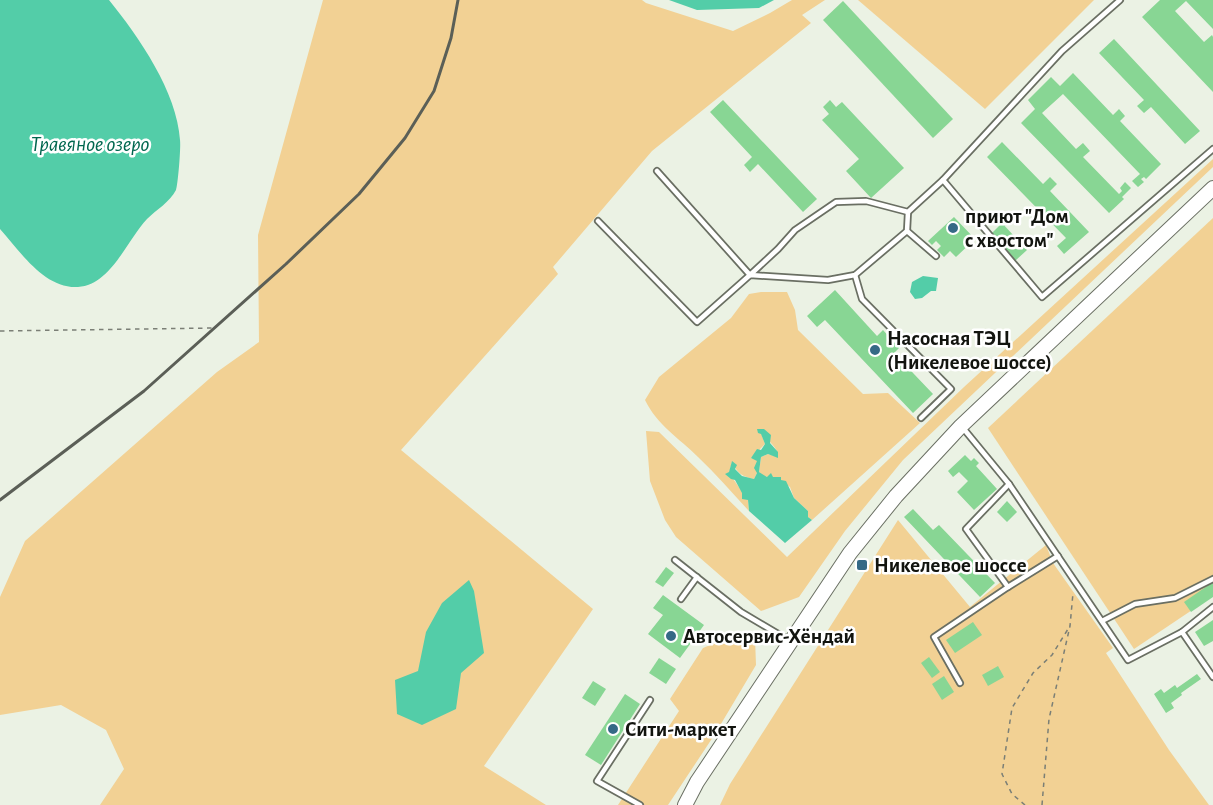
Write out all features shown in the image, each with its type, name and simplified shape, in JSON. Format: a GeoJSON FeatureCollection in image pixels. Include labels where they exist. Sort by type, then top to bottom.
{"type":"FeatureCollection","features":[{"type":"Feature","properties":{"kind":"main road"},"geometry":{"type":"LineString","coordinates":[[685,805],[698,782],[866,532],[896,496],[961,426],[1213,189]]}},
{"type":"Feature","properties":{"kind":"lane"},"geometry":{"type":"LineString","coordinates":[[936,256],[908,231],[908,212],[943,180],[1062,51],[1120,0]]}},
{"type":"Feature","properties":{"kind":"lane"},"geometry":{"type":"LineString","coordinates":[[943,180],[1042,297],[1213,149]]}},
{"type":"Feature","properties":{"kind":"lane"},"geometry":{"type":"LineString","coordinates":[[657,171],[750,275],[828,280],[855,275],[908,231]]}},
{"type":"Feature","properties":{"kind":"lane"},"geometry":{"type":"LineString","coordinates":[[598,221],[698,322],[778,249],[795,230],[836,202],[867,201],[908,212]]}},
{"type":"Feature","properties":{"kind":"lane"},"geometry":{"type":"LineString","coordinates":[[855,275],[862,299],[951,389],[921,418]]}},
{"type":"Feature","properties":{"kind":"lane"},"geometry":{"type":"LineString","coordinates":[[961,426],[1009,484],[1128,660],[1182,632],[1213,607]]}},
{"type":"Feature","properties":{"kind":"lane"},"geometry":{"type":"LineString","coordinates":[[1008,587],[966,529],[1009,484]]}},
{"type":"Feature","properties":{"kind":"lane"},"geometry":{"type":"LineString","coordinates":[[960,683],[934,637],[1058,556]]}},
{"type":"Feature","properties":{"kind":"lane"},"geometry":{"type":"LineString","coordinates":[[675,560],[741,612],[792,643]]}},
{"type":"Feature","properties":{"kind":"lane"},"geometry":{"type":"LineString","coordinates":[[681,598],[697,577]]}},
{"type":"Feature","properties":{"kind":"lane"},"geometry":{"type":"LineString","coordinates":[[1102,621],[1135,604],[1175,598],[1213,579]]}},
{"type":"Feature","properties":{"kind":"lane"},"geometry":{"type":"LineString","coordinates":[[1182,632],[1213,677]]}},
{"type":"Feature","properties":{"kind":"lane"},"geometry":{"type":"LineString","coordinates":[[640,805],[597,781],[650,700]]}},
{"type":"Feature","properties":{"kind":"path"},"geometry":{"type":"LineString","coordinates":[[0,331],[215,328]]}},
{"type":"Feature","properties":{"kind":"path"},"geometry":{"type":"LineString","coordinates":[[1042,805],[1049,719],[1070,626],[1074,580]]}},
{"type":"Feature","properties":{"kind":"path"},"geometry":{"type":"LineString","coordinates":[[1025,805],[1012,794],[1002,774],[1012,708],[1033,673],[1052,655],[1070,626]]}},
{"type":"Feature","properties":{"kind":"shaded area"},"geometry":{"type":"Polygon","coordinates":[[[323,0],[642,0],[733,31],[792,0],[825,0],[802,15],[811,23],[652,151],[553,267],[558,274],[401,450],[593,609],[484,766],[546,805],[100,805],[124,769],[106,730],[61,705],[0,715],[0,597],[25,541],[217,372],[259,342],[258,235],[323,0]]]}},
{"type":"Feature","properties":{"kind":"shaded area"},"geometry":{"type":"Polygon","coordinates":[[[858,0],[1094,0],[985,109],[858,0]]]}},
{"type":"Feature","properties":{"kind":"shaded area"},"geometry":{"type":"Polygon","coordinates":[[[1213,159],[1213,167],[903,460],[845,531],[799,597],[761,611],[676,537],[665,520],[650,481],[646,431],[659,432],[787,557],[964,387],[1213,159]]]}},
{"type":"Feature","properties":{"kind":"shaded area"},"geometry":{"type":"Polygon","coordinates":[[[1213,218],[1213,596],[1134,649],[988,428],[1213,218]]]}},
{"type":"Feature","properties":{"kind":"shaded area"},"geometry":{"type":"Polygon","coordinates":[[[787,292],[795,310],[798,330],[863,394],[888,393],[920,423],[812,520],[808,517],[808,511],[794,498],[790,487],[781,480],[763,476],[759,472],[761,457],[768,454],[778,457],[774,447],[761,433],[765,444],[751,458],[758,460],[754,479],[741,474],[732,462],[729,473],[748,500],[749,511],[705,463],[662,424],[645,400],[659,377],[731,318],[749,294],[787,292]]]}},
{"type":"Feature","properties":{"kind":"shaded area"},"geometry":{"type":"Polygon","coordinates":[[[898,520],[970,607],[1046,545],[1053,563],[1113,648],[1106,653],[1169,750],[1209,805],[720,805],[730,784],[898,520]]]}},
{"type":"Feature","properties":{"kind":"shaded area"},"geometry":{"type":"Polygon","coordinates":[[[727,638],[755,638],[756,665],[715,734],[668,805],[618,805],[679,711],[670,699],[703,648],[727,638]]]}},
{"type":"Feature","properties":{"kind":"water","name":"Травяное озеро"},"geometry":{"type":"Polygon","coordinates":[[[0,0],[109,0],[144,48],[172,103],[180,144],[176,190],[167,202],[147,219],[109,270],[90,284],[78,287],[54,282],[34,267],[0,229],[0,0]]]}},
{"type":"Feature","properties":{"kind":"water"},"geometry":{"type":"Polygon","coordinates":[[[669,0],[774,0],[759,8],[697,10],[669,0]]]}},
{"type":"Feature","properties":{"kind":"water"},"geometry":{"type":"Polygon","coordinates":[[[923,276],[938,278],[936,291],[915,299],[910,292],[912,282],[923,276]]]}},
{"type":"Feature","properties":{"kind":"water"},"geometry":{"type":"Polygon","coordinates":[[[757,429],[764,429],[771,435],[770,443],[778,452],[778,458],[768,454],[761,457],[759,472],[767,477],[771,473],[773,477],[781,477],[781,480],[786,481],[794,498],[808,511],[808,517],[812,520],[785,543],[749,511],[748,500],[742,499],[742,493],[735,480],[725,474],[729,472],[732,461],[737,465],[735,469],[742,476],[754,479],[757,473],[754,468],[757,461],[751,458],[757,449],[761,450],[765,444],[757,429]]]}},
{"type":"Feature","properties":{"kind":"water"},"geometry":{"type":"Polygon","coordinates":[[[469,580],[474,591],[484,653],[461,673],[456,709],[422,725],[397,714],[395,680],[418,671],[426,632],[442,603],[469,580]]]}},
{"type":"Feature","properties":{"kind":"building"},"geometry":{"type":"Polygon","coordinates":[[[1160,0],[1213,0],[1213,29],[1186,1],[1175,11],[1204,42],[1212,35],[1213,37],[1213,92],[1142,17],[1160,0]]]}},
{"type":"Feature","properties":{"kind":"building"},"geometry":{"type":"Polygon","coordinates":[[[843,1],[953,119],[933,138],[823,20],[843,1]]]}},
{"type":"Feature","properties":{"kind":"building"},"geometry":{"type":"Polygon","coordinates":[[[1114,39],[1200,131],[1185,144],[1151,107],[1144,113],[1137,106],[1144,100],[1099,53],[1114,39]]]}},
{"type":"Feature","properties":{"kind":"building"},"geometry":{"type":"Polygon","coordinates":[[[1073,73],[1113,115],[1119,109],[1125,116],[1120,121],[1161,164],[1146,179],[1144,177],[1141,179],[1144,182],[1138,187],[1132,181],[1140,174],[1063,94],[1042,113],[1076,149],[1083,143],[1090,151],[1083,157],[1119,194],[1125,182],[1131,188],[1122,197],[1124,199],[1109,213],[1021,123],[1035,109],[1028,100],[1051,77],[1060,86],[1073,73]]]}},
{"type":"Feature","properties":{"kind":"building"},"geometry":{"type":"Polygon","coordinates":[[[723,100],[817,199],[803,212],[758,164],[750,172],[744,165],[752,157],[710,112],[723,100]]]}},
{"type":"Feature","properties":{"kind":"building"},"geometry":{"type":"Polygon","coordinates":[[[830,100],[836,107],[842,102],[904,168],[871,198],[846,171],[859,159],[822,120],[829,114],[823,107],[830,100]]]}},
{"type":"Feature","properties":{"kind":"building"},"geometry":{"type":"Polygon","coordinates":[[[1002,142],[1043,184],[1050,177],[1057,184],[1050,191],[1089,232],[1064,254],[1057,246],[1066,238],[987,157],[1002,142]]]}},
{"type":"Feature","properties":{"kind":"building","name":"приют \"Дом с хвостом\""},"geometry":{"type":"Polygon","coordinates":[[[954,217],[975,239],[956,257],[950,251],[944,257],[937,250],[941,246],[936,241],[932,245],[928,241],[954,217]]]}},
{"type":"Feature","properties":{"kind":"building"},"geometry":{"type":"Polygon","coordinates":[[[1002,223],[1027,250],[1015,261],[990,235],[1002,223]]]}},
{"type":"Feature","properties":{"kind":"building","name":"Насосная ТЭЦ (Никелевое шоссе)"},"geometry":{"type":"Polygon","coordinates":[[[835,290],[877,336],[883,330],[899,348],[894,353],[933,394],[913,413],[825,320],[817,327],[807,316],[835,290]]]}},
{"type":"Feature","properties":{"kind":"building"},"geometry":{"type":"Polygon","coordinates":[[[965,455],[971,461],[974,458],[979,463],[976,466],[997,489],[974,510],[957,492],[968,481],[959,472],[953,477],[948,471],[965,455]]]}},
{"type":"Feature","properties":{"kind":"building"},"geometry":{"type":"Polygon","coordinates":[[[1007,501],[1017,512],[1007,522],[997,512],[1007,501]]]}},
{"type":"Feature","properties":{"kind":"building"},"geometry":{"type":"Polygon","coordinates":[[[913,509],[933,530],[939,525],[995,583],[980,597],[904,517],[913,509]]]}},
{"type":"Feature","properties":{"kind":"building"},"geometry":{"type":"Polygon","coordinates":[[[666,567],[674,573],[663,587],[655,582],[666,567]]]}},
{"type":"Feature","properties":{"kind":"building"},"geometry":{"type":"Polygon","coordinates":[[[1213,582],[1213,597],[1191,612],[1184,602],[1213,582]]]}},
{"type":"Feature","properties":{"kind":"building"},"geometry":{"type":"Polygon","coordinates":[[[663,595],[704,625],[680,658],[648,634],[663,615],[653,608],[663,595]]]}},
{"type":"Feature","properties":{"kind":"building"},"geometry":{"type":"Polygon","coordinates":[[[1213,620],[1213,641],[1204,646],[1195,632],[1213,620]]]}},
{"type":"Feature","properties":{"kind":"building"},"geometry":{"type":"Polygon","coordinates":[[[973,622],[982,635],[955,653],[946,640],[973,622]]]}},
{"type":"Feature","properties":{"kind":"building"},"geometry":{"type":"Polygon","coordinates":[[[929,657],[940,672],[932,678],[921,663],[929,657]]]}},
{"type":"Feature","properties":{"kind":"building"},"geometry":{"type":"Polygon","coordinates":[[[659,658],[676,669],[666,684],[649,673],[659,658]]]}},
{"type":"Feature","properties":{"kind":"building"},"geometry":{"type":"Polygon","coordinates":[[[998,666],[1004,677],[988,686],[982,675],[998,666]]]}},
{"type":"Feature","properties":{"kind":"building"},"geometry":{"type":"Polygon","coordinates":[[[1197,674],[1201,679],[1181,693],[1182,695],[1171,703],[1174,708],[1166,713],[1154,694],[1161,689],[1164,693],[1175,685],[1177,688],[1197,674]]]}},
{"type":"Feature","properties":{"kind":"building"},"geometry":{"type":"Polygon","coordinates":[[[944,676],[954,692],[942,700],[932,684],[944,676]]]}},
{"type":"Feature","properties":{"kind":"building"},"geometry":{"type":"Polygon","coordinates":[[[593,681],[606,689],[595,706],[582,698],[593,681]]]}},
{"type":"Feature","properties":{"kind":"building","name":"Сити-маркет"},"geometry":{"type":"Polygon","coordinates":[[[625,694],[640,704],[601,765],[585,755],[625,694]]]}},
{"type":"Feature","properties":{"kind":"railway"},"geometry":{"type":"LineString","coordinates":[[0,500],[144,391],[286,264],[359,194],[405,138],[434,91],[451,38],[458,0]]}},
{"type":"Feature","properties":{"kind":"place","name":"приют \"Дом с хвостом\""},"geometry":{"type":"Point","coordinates":[953,228]}},
{"type":"Feature","properties":{"kind":"place","name":"Насосная ТЭЦ (Никелевое шоссе)"},"geometry":{"type":"Point","coordinates":[875,350]}},
{"type":"Feature","properties":{"kind":"place","name":"Никелевое шоссе"},"geometry":{"type":"Point","coordinates":[862,565]}},
{"type":"Feature","properties":{"kind":"place","name":"Автосервис-Хёндай"},"geometry":{"type":"Point","coordinates":[671,636]}},
{"type":"Feature","properties":{"kind":"place","name":"Сити-маркет"},"geometry":{"type":"Point","coordinates":[613,729]}}]}
